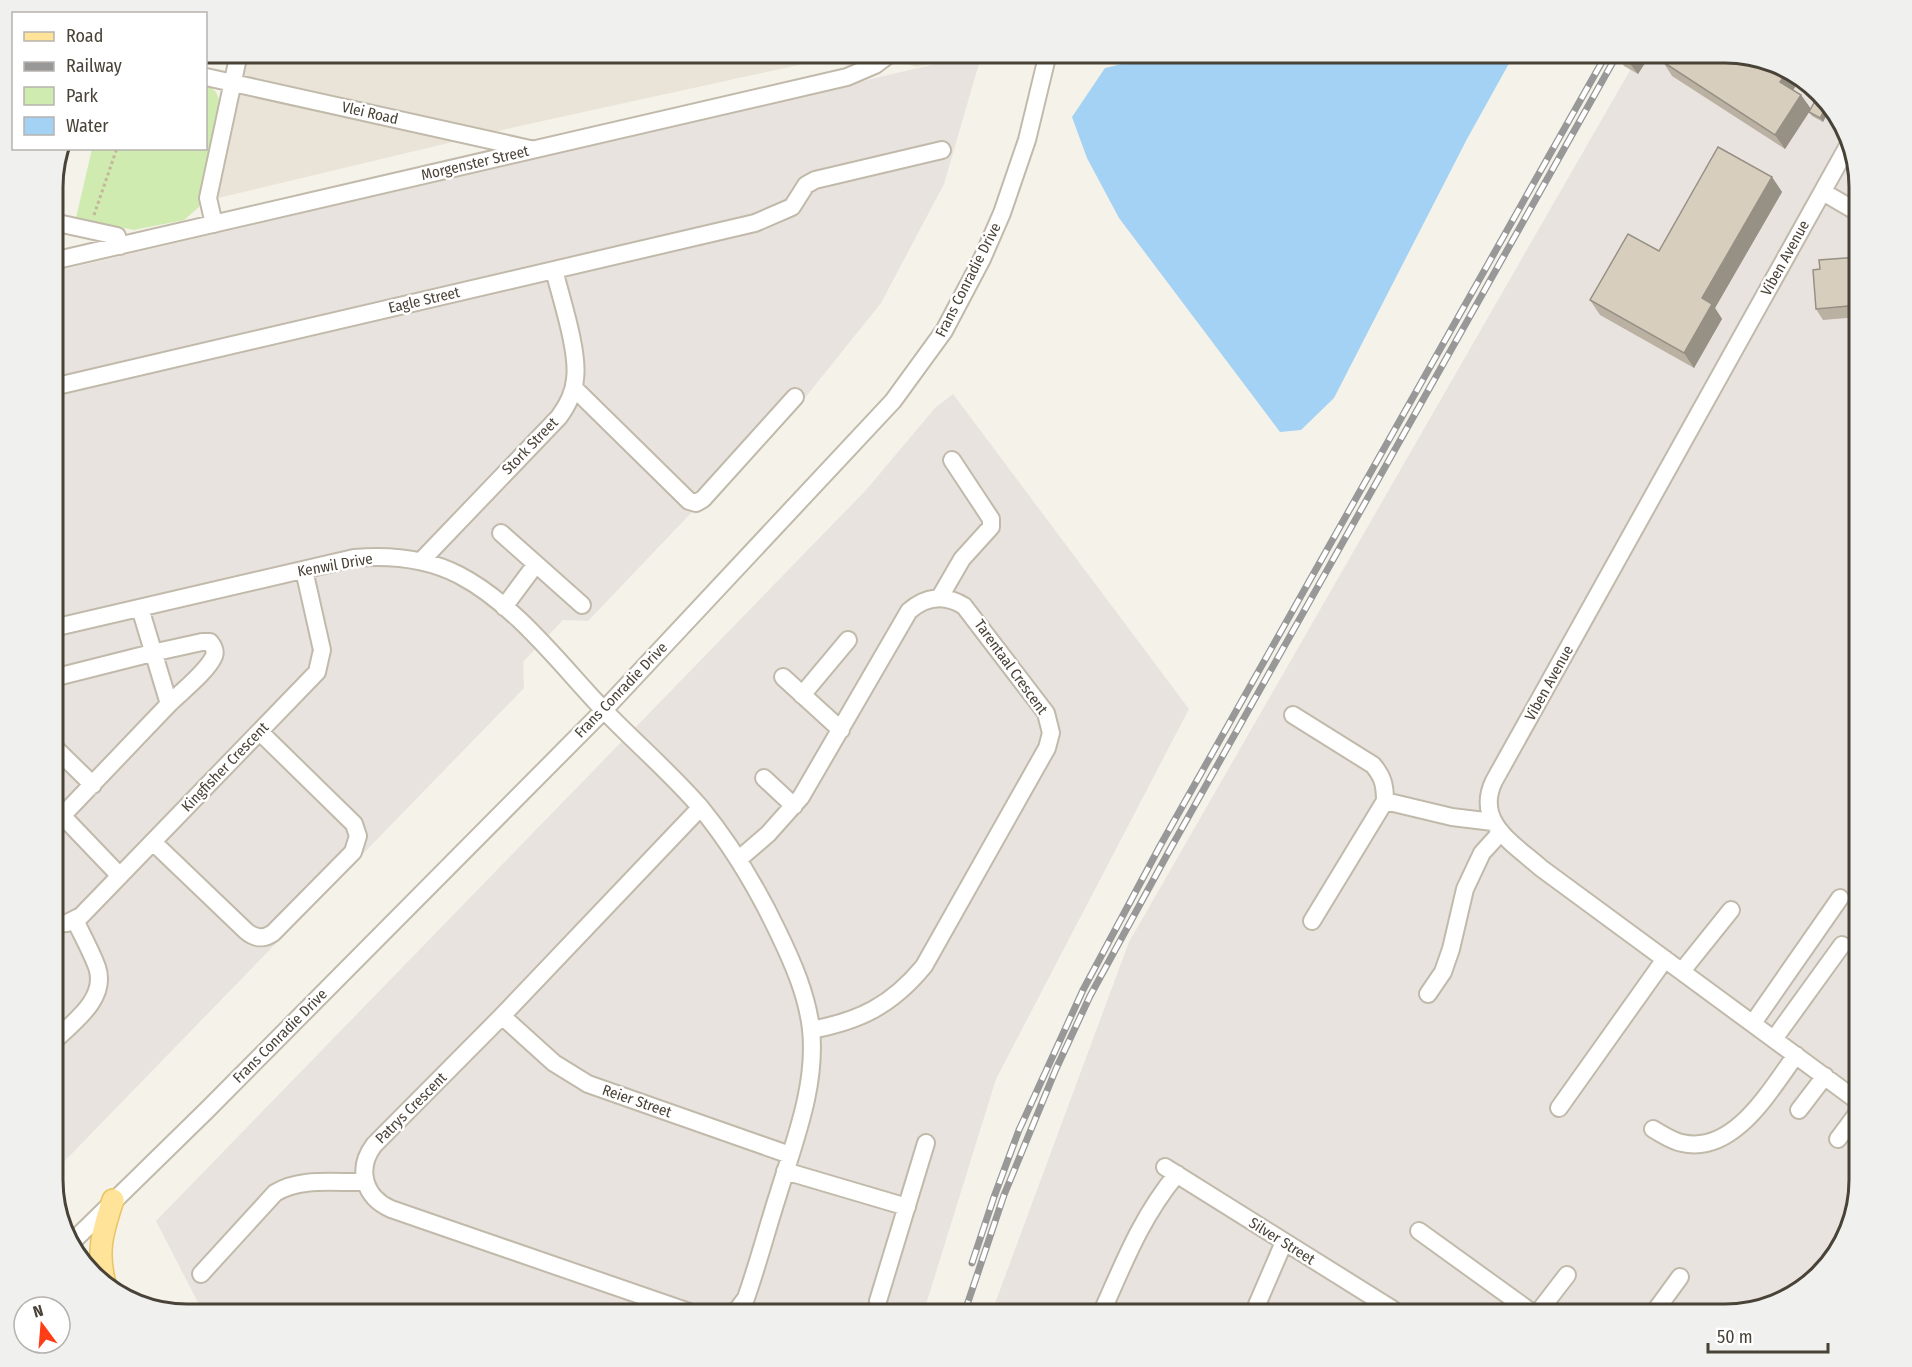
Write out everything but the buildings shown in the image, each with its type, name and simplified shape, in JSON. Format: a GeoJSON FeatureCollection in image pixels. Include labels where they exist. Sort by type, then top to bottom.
{"type":"FeatureCollection","features":[{"type":"Feature","properties":{"kind":"main road"},"geometry":{"type":"LineString","coordinates":[[102,1270],[100,1243],[112,1200]]}},
{"type":"Feature","properties":{"kind":"street"},"geometry":{"type":"LineString","coordinates":[[214,224],[208,198],[237,63]]}},
{"type":"Feature","properties":{"kind":"street","name":"Morgenster Street"},"geometry":{"type":"LineString","coordinates":[[63,259],[847,77],[877,63]]}},
{"type":"Feature","properties":{"kind":"street","name":"Frans Conradie Drive"},"geometry":{"type":"LineString","coordinates":[[77,1236],[207,1110],[604,710],[893,401],[944,331],[982,259],[1002,213],[1027,140],[1045,63]]}},
{"type":"Feature","properties":{"kind":"street","name":"Vlei Road"},"geometry":{"type":"LineString","coordinates":[[207,77],[534,150]]}},
{"type":"Feature","properties":{"kind":"street","name":"Eagle Street"},"geometry":{"type":"LineString","coordinates":[[63,385],[755,223],[792,207],[806,185],[815,180],[942,150]]}},
{"type":"Feature","properties":{"kind":"street","name":"Viben Avenue"},"geometry":{"type":"LineString","coordinates":[[1497,827],[1488,807],[1488,798],[1494,780],[1844,153]]}},
{"type":"Feature","properties":{"kind":"street"},"geometry":{"type":"LineString","coordinates":[[1823,192],[1849,207]]}},
{"type":"Feature","properties":{"kind":"street"},"geometry":{"type":"LineString","coordinates":[[63,224],[117,236],[120,246]]}},
{"type":"Feature","properties":{"kind":"street","name":"Stork Street"},"geometry":{"type":"LineString","coordinates":[[421,561],[565,408],[574,388],[575,361],[554,270]]}},
{"type":"Feature","properties":{"kind":"street"},"geometry":{"type":"LineString","coordinates":[[574,388],[689,501],[696,503],[703,499],[795,398]]}},
{"type":"Feature","properties":{"kind":"street"},"geometry":{"type":"LineString","coordinates":[[739,859],[768,834],[794,806],[815,776],[909,611],[924,601],[940,597],[962,559],[992,527],[992,519],[952,460]]}},
{"type":"Feature","properties":{"kind":"street"},"geometry":{"type":"LineString","coordinates":[[501,533],[582,605]]}},
{"type":"Feature","properties":{"kind":"street","name":"Kenwil Drive"},"geometry":{"type":"LineString","coordinates":[[63,626],[354,558],[371,556],[404,558],[439,566],[474,583],[504,607],[534,636],[604,710]]}},
{"type":"Feature","properties":{"kind":"street"},"geometry":{"type":"LineString","coordinates":[[504,607],[536,564]]}},
{"type":"Feature","properties":{"kind":"street","name":"Kingfisher Crescent"},"geometry":{"type":"LineString","coordinates":[[75,920],[312,678],[320,664],[322,650],[304,570]]}},
{"type":"Feature","properties":{"kind":"street","name":"Tarentaal Crescent"},"geometry":{"type":"LineString","coordinates":[[811,1030],[845,1023],[867,1014],[887,1002],[913,979],[933,951],[1049,741],[1050,726],[1046,713],[971,612],[957,601],[940,597]]}},
{"type":"Feature","properties":{"kind":"street"},"geometry":{"type":"LineString","coordinates":[[140,608],[152,653],[170,704]]}},
{"type":"Feature","properties":{"kind":"street"},"geometry":{"type":"LineString","coordinates":[[802,695],[848,640]]}},
{"type":"Feature","properties":{"kind":"street"},"geometry":{"type":"LineString","coordinates":[[63,675],[202,642],[210,642],[213,646],[213,657],[204,669],[93,785],[63,807]]}},
{"type":"Feature","properties":{"kind":"street"},"geometry":{"type":"LineString","coordinates":[[783,677],[841,730]]}},
{"type":"Feature","properties":{"kind":"street"},"geometry":{"type":"LineString","coordinates":[[604,710],[700,808],[739,859],[771,918],[806,1000],[811,1030],[810,1078],[802,1116],[746,1298],[742,1304]]}},
{"type":"Feature","properties":{"kind":"street"},"geometry":{"type":"LineString","coordinates":[[1293,715],[1373,765],[1385,783],[1385,801],[1312,921]]}},
{"type":"Feature","properties":{"kind":"street"},"geometry":{"type":"LineString","coordinates":[[153,842],[250,934],[259,938],[273,933],[353,852],[358,836],[354,824],[260,732]]}},
{"type":"Feature","properties":{"kind":"street"},"geometry":{"type":"LineString","coordinates":[[63,756],[93,785]]}},
{"type":"Feature","properties":{"kind":"street"},"geometry":{"type":"LineString","coordinates":[[764,778],[794,806]]}},
{"type":"Feature","properties":{"kind":"street"},"geometry":{"type":"LineString","coordinates":[[1385,801],[1497,827],[1541,868],[1849,1094]]}},
{"type":"Feature","properties":{"kind":"street","name":"Patrys Crescent"},"geometry":{"type":"LineString","coordinates":[[365,1182],[364,1166],[369,1151],[374,1145],[502,1016],[700,808]]}},
{"type":"Feature","properties":{"kind":"street"},"geometry":{"type":"LineString","coordinates":[[63,817],[120,876]]}},
{"type":"Feature","properties":{"kind":"street"},"geometry":{"type":"LineString","coordinates":[[1428,994],[1443,972],[1451,949],[1465,889],[1497,827]]}},
{"type":"Feature","properties":{"kind":"street"},"geometry":{"type":"LineString","coordinates":[[1753,1023],[1840,898]]}},
{"type":"Feature","properties":{"kind":"street"},"geometry":{"type":"LineString","coordinates":[[1682,971],[1731,910]]}},
{"type":"Feature","properties":{"kind":"street"},"geometry":{"type":"LineString","coordinates":[[63,923],[75,920],[97,968],[99,986],[89,1006],[63,1032]]}},
{"type":"Feature","properties":{"kind":"street"},"geometry":{"type":"LineString","coordinates":[[1774,1039],[1842,945]]}},
{"type":"Feature","properties":{"kind":"street"},"geometry":{"type":"LineString","coordinates":[[1559,1108],[1665,959]]}},
{"type":"Feature","properties":{"kind":"street","name":"Reier Street"},"geometry":{"type":"LineString","coordinates":[[502,1016],[555,1063],[588,1084],[907,1207]]}},
{"type":"Feature","properties":{"kind":"street"},"geometry":{"type":"LineString","coordinates":[[1653,1129],[1680,1143],[1693,1145],[1709,1143],[1722,1138],[1748,1118],[1796,1055]]}},
{"type":"Feature","properties":{"kind":"street"},"geometry":{"type":"LineString","coordinates":[[1798,1110],[1825,1076]]}},
{"type":"Feature","properties":{"kind":"street"},"geometry":{"type":"LineString","coordinates":[[1838,1139],[1849,1125]]}},
{"type":"Feature","properties":{"kind":"street"},"geometry":{"type":"LineString","coordinates":[[878,1301],[926,1143]]}},
{"type":"Feature","properties":{"kind":"street","name":"Silver Street"},"geometry":{"type":"LineString","coordinates":[[1105,1304],[1135,1237],[1171,1171],[1384,1304]]}},
{"type":"Feature","properties":{"kind":"street"},"geometry":{"type":"LineString","coordinates":[[201,1274],[275,1193],[282,1189],[298,1184],[365,1182],[371,1196],[391,1209],[639,1304]]}},
{"type":"Feature","properties":{"kind":"street"},"geometry":{"type":"LineString","coordinates":[[1419,1231],[1521,1304]]}},
{"type":"Feature","properties":{"kind":"street"},"geometry":{"type":"LineString","coordinates":[[1256,1304],[1284,1242]]}},
{"type":"Feature","properties":{"kind":"street"},"geometry":{"type":"LineString","coordinates":[[1543,1304],[1567,1275]]}},
{"type":"Feature","properties":{"kind":"street"},"geometry":{"type":"LineString","coordinates":[[1660,1304],[1680,1276]]}},
{"type":"Feature","properties":{"kind":"path"},"geometry":{"type":"LineString","coordinates":[[93,217],[116,150]]}},
{"type":"Feature","properties":{"kind":"shaded area"},"geometry":{"type":"Polygon","coordinates":[[[235,63],[808,63],[515,127],[218,198],[206,198],[235,63]]]}},
{"type":"Feature","properties":{"kind":"shaded area"},"geometry":{"type":"Polygon","coordinates":[[[905,63],[934,63],[916,67],[905,63]]]}},
{"type":"Feature","properties":{"kind":"shaded area"},"geometry":{"type":"Polygon","coordinates":[[[940,63],[979,63],[944,184],[881,303],[804,399],[695,514],[692,512],[588,621],[563,620],[523,662],[524,688],[63,1163],[63,270],[940,63]]]}},
{"type":"Feature","properties":{"kind":"shaded area"},"geometry":{"type":"Polygon","coordinates":[[[1634,63],[1749,65],[1772,72],[1813,99],[1836,132],[1847,163],[1849,179],[1849,1180],[1847,1204],[1840,1227],[1813,1268],[1780,1291],[1757,1300],[1725,1304],[995,1304],[1129,942],[1634,63]]]}},
{"type":"Feature","properties":{"kind":"shaded area"},"geometry":{"type":"Polygon","coordinates":[[[953,394],[1189,709],[996,1079],[926,1304],[199,1304],[156,1221],[866,490],[935,408],[953,394]]]}},
{"type":"Feature","properties":{"kind":"green space"},"geometry":{"type":"Polygon","coordinates":[[[207,84],[216,92],[221,104],[199,207],[184,220],[134,230],[76,218],[92,150],[207,150],[207,84]]]}},
{"type":"Feature","properties":{"kind":"water"},"geometry":{"type":"Polygon","coordinates":[[[1126,63],[1509,63],[1467,139],[1334,398],[1301,430],[1280,432],[1119,218],[1087,158],[1072,117],[1105,68],[1126,63]]]}},
{"type":"Feature","properties":{"kind":"railway"},"geometry":{"type":"LineString","coordinates":[[972,1263],[1019,1130],[1083,990],[1160,846],[1601,63]]}},
{"type":"Feature","properties":{"kind":"railway"},"geometry":{"type":"LineString","coordinates":[[967,1304],[1004,1195],[1056,1069],[1090,996],[1168,853],[1612,63]]}}]}
